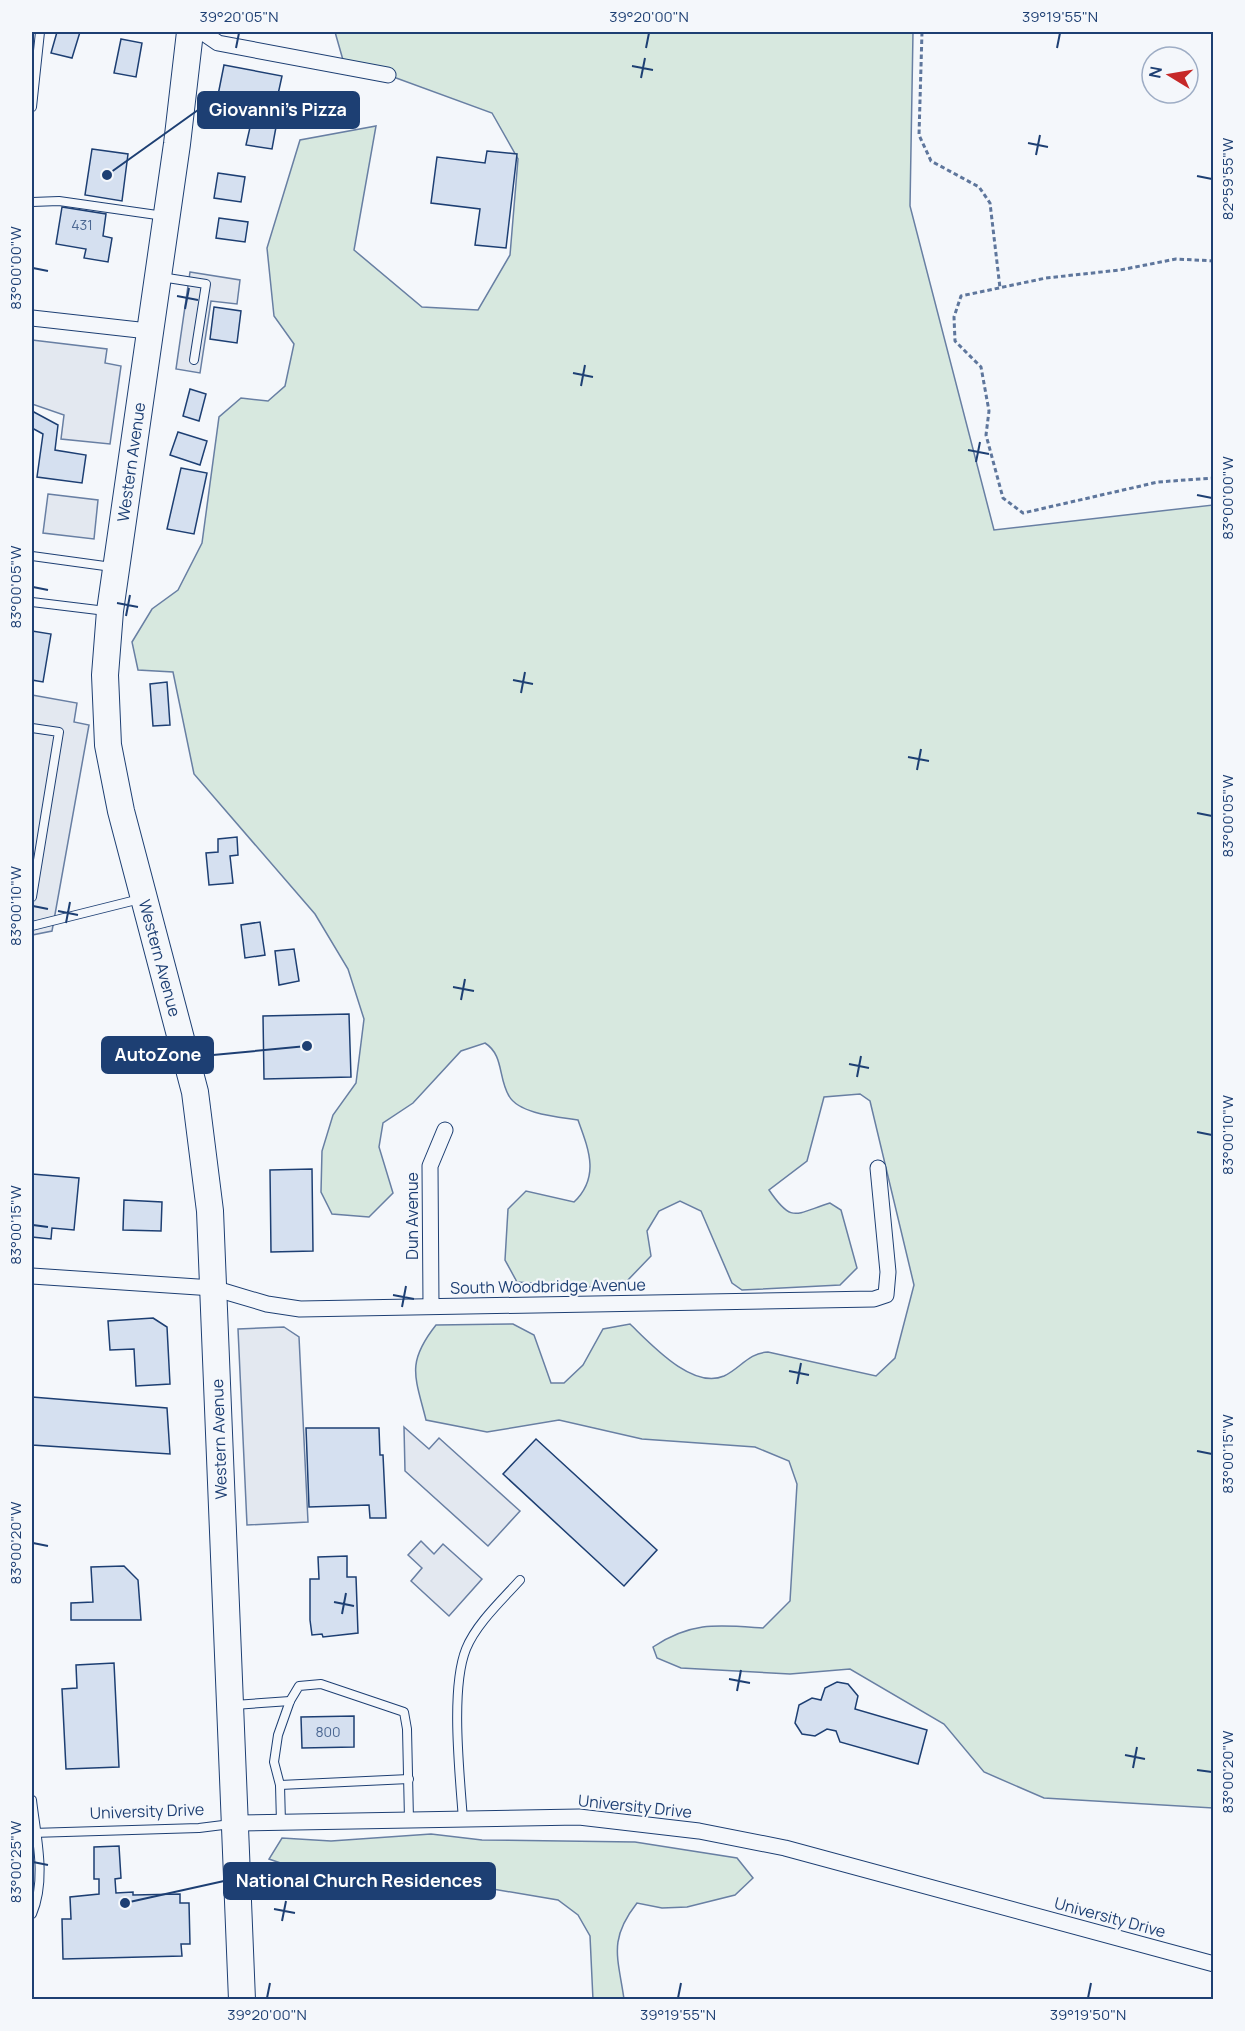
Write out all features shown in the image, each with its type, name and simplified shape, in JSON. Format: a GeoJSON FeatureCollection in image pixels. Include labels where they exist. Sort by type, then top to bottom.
{"type":"FeatureCollection","features":[{"type":"Feature","properties":{"kind":"main road","name":"Western Avenue"},"geometry":{"type":"LineString","coordinates":[[190,32],[110,612],[105,675],[108,744],[121,812],[195,1092],[210,1211],[242,2000]]}},
{"type":"Feature","properties":{"kind":"street"},"geometry":{"type":"LineString","coordinates":[[202,32],[218,43],[388,75]]}},
{"type":"Feature","properties":{"kind":"street"},"geometry":{"type":"LineString","coordinates":[[32,318],[148,331]]}},
{"type":"Feature","properties":{"kind":"street","name":"Dun Avenue"},"geometry":{"type":"LineString","coordinates":[[431,1305],[430,1166],[445,1130]]}},
{"type":"Feature","properties":{"kind":"street","name":"South Woodbridge Avenue"},"geometry":{"type":"LineString","coordinates":[[32,1276],[213,1288],[267,1304],[300,1309],[874,1299],[886,1295],[888,1272],[878,1168]]}},
{"type":"Feature","properties":{"kind":"street","name":"University Drive"},"geometry":{"type":"LineString","coordinates":[[236,1823],[579,1817],[640,1823],[785,1848],[1214,1964]]}},
{"type":"Feature","properties":{"kind":"lane"},"geometry":{"type":"LineString","coordinates":[[32,107],[40,32]]}},
{"type":"Feature","properties":{"kind":"lane"},"geometry":{"type":"LineString","coordinates":[[32,202],[59,201],[166,216]]}},
{"type":"Feature","properties":{"kind":"lane"},"geometry":{"type":"LineString","coordinates":[[156,276],[206,284],[194,360]]}},
{"type":"Feature","properties":{"kind":"lane"},"geometry":{"type":"LineString","coordinates":[[32,556],[116,568]]}},
{"type":"Feature","properties":{"kind":"lane"},"geometry":{"type":"LineString","coordinates":[[32,602],[110,612]]}},
{"type":"Feature","properties":{"kind":"lane"},"geometry":{"type":"LineString","coordinates":[[32,728],[59,732],[32,897]]}},
{"type":"Feature","properties":{"kind":"lane"},"geometry":{"type":"LineString","coordinates":[[32,926],[144,898]]}},
{"type":"Feature","properties":{"kind":"lane"},"geometry":{"type":"LineString","coordinates":[[463,1820],[457,1712],[459,1675],[466,1648],[487,1618],[520,1580]]}},
{"type":"Feature","properties":{"kind":"lane"},"geometry":{"type":"LineString","coordinates":[[281,1823],[280,1785],[274,1762],[278,1735],[290,1701],[299,1686],[321,1684],[404,1712],[409,1779],[409,1820]]}},
{"type":"Feature","properties":{"kind":"lane"},"geometry":{"type":"LineString","coordinates":[[229,1706],[290,1701]]}},
{"type":"Feature","properties":{"kind":"lane"},"geometry":{"type":"LineString","coordinates":[[280,1785],[409,1779]]}},
{"type":"Feature","properties":{"kind":"lane"},"geometry":{"type":"LineString","coordinates":[[32,1800],[34,1833],[40,1864],[36,1904],[32,1914]]}},
{"type":"Feature","properties":{"kind":"lane","name":"University Drive"},"geometry":{"type":"LineString","coordinates":[[34,1833],[199,1828],[236,1823]]}},
{"type":"Feature","properties":{"kind":"path"},"geometry":{"type":"LineString","coordinates":[[922,32],[920,135],[931,161],[979,187],[990,203],[1000,288]]}},
{"type":"Feature","properties":{"kind":"path"},"geometry":{"type":"LineString","coordinates":[[1214,261],[1176,259],[1120,270],[1046,278],[962,296],[954,317],[955,341],[981,368],[989,411],[986,435],[1003,498],[1023,513],[1158,482],[1214,478]]}},
{"type":"Feature","properties":{"kind":"shaded area"},"geometry":{"type":"Polygon","coordinates":[[[335,32],[913,32],[910,206],[994,530],[1213,505],[1213,1808],[1044,1798],[984,1772],[944,1724],[850,1669],[790,1674],[681,1668],[657,1658],[653,1647],[693,1629],[719,1626],[763,1628],[790,1601],[797,1484],[789,1461],[755,1447],[642,1439],[559,1420],[487,1432],[426,1420],[416,1381],[417,1360],[420,1350],[436,1325],[513,1324],[534,1335],[551,1383],[564,1383],[583,1365],[603,1329],[630,1324],[685,1371],[712,1379],[724,1376],[755,1355],[768,1352],[876,1376],[895,1358],[914,1285],[870,1101],[860,1094],[824,1097],[807,1161],[769,1190],[789,1212],[801,1213],[830,1203],[841,1210],[857,1268],[840,1285],[742,1290],[732,1283],[701,1211],[680,1201],[659,1211],[647,1231],[651,1256],[626,1282],[590,1287],[517,1282],[505,1260],[508,1209],[526,1191],[574,1202],[587,1183],[590,1163],[578,1120],[540,1114],[514,1102],[506,1089],[498,1060],[485,1043],[461,1051],[413,1103],[383,1123],[379,1147],[393,1193],[369,1217],[332,1214],[321,1192],[322,1151],[333,1115],[356,1083],[364,1019],[348,969],[315,914],[194,774],[173,672],[138,670],[132,642],[152,609],[178,590],[202,543],[219,417],[241,398],[268,401],[285,386],[294,344],[274,316],[267,248],[300,140],[376,126],[354,250],[422,307],[478,310],[510,255],[518,159],[492,113],[388,75],[345,67],[335,32]]]}},
{"type":"Feature","properties":{"kind":"shaded area"},"geometry":{"type":"Polygon","coordinates":[[[190,272],[240,280],[237,304],[211,301],[200,373],[176,369],[190,272]]]}},
{"type":"Feature","properties":{"kind":"shaded area"},"geometry":{"type":"Polygon","coordinates":[[[32,340],[107,349],[105,363],[121,366],[110,444],[61,439],[64,415],[32,404],[32,340]]]}},
{"type":"Feature","properties":{"kind":"shaded area"},"geometry":{"type":"Polygon","coordinates":[[[48,494],[98,500],[94,539],[43,533],[48,494]]]}},
{"type":"Feature","properties":{"kind":"shaded area"},"geometry":{"type":"Polygon","coordinates":[[[32,695],[77,703],[74,722],[89,725],[52,931],[32,935],[32,695]]]}},
{"type":"Feature","properties":{"kind":"shaded area"},"geometry":{"type":"Polygon","coordinates":[[[284,1327],[299,1337],[308,1522],[247,1525],[238,1329],[284,1327]]]}},
{"type":"Feature","properties":{"kind":"shaded area"},"geometry":{"type":"Polygon","coordinates":[[[404,1427],[429,1449],[439,1438],[520,1511],[488,1546],[405,1471],[404,1427]]]}},
{"type":"Feature","properties":{"kind":"shaded area"},"geometry":{"type":"Polygon","coordinates":[[[421,1541],[434,1554],[443,1544],[482,1579],[449,1616],[411,1581],[422,1568],[408,1555],[421,1541]]]}},
{"type":"Feature","properties":{"kind":"shaded area"},"geometry":{"type":"Polygon","coordinates":[[[431,1834],[482,1840],[635,1842],[737,1858],[753,1878],[735,1895],[687,1907],[662,1908],[637,1903],[622,1928],[617,1949],[624,1999],[593,2000],[590,1936],[578,1915],[558,1900],[487,1888],[462,1890],[341,1880],[315,1875],[269,1859],[282,1838],[331,1841],[431,1834]]]}},
{"type":"Feature","properties":{"kind":"building"},"geometry":{"type":"Polygon","coordinates":[[[57,32],[80,32],[72,58],[51,53],[57,32]]]}},
{"type":"Feature","properties":{"kind":"building"},"geometry":{"type":"Polygon","coordinates":[[[121,39],[142,43],[136,77],[114,73],[121,39]]]}},
{"type":"Feature","properties":{"kind":"building"},"geometry":{"type":"Polygon","coordinates":[[[224,65],[282,76],[272,122],[250,118],[253,102],[218,95],[224,65]]]}},
{"type":"Feature","properties":{"kind":"building"},"geometry":{"type":"Polygon","coordinates":[[[251,123],[276,127],[272,149],[246,145],[251,123]]]}},
{"type":"Feature","properties":{"kind":"building"},"geometry":{"type":"Polygon","coordinates":[[[92,149],[128,154],[122,201],[85,195],[92,149]]]}},
{"type":"Feature","properties":{"kind":"building"},"geometry":{"type":"Polygon","coordinates":[[[487,151],[517,154],[506,248],[475,245],[480,209],[431,203],[437,157],[485,163],[487,151]]]}},
{"type":"Feature","properties":{"kind":"building"},"geometry":{"type":"Polygon","coordinates":[[[218,173],[245,177],[241,202],[214,198],[218,173]]]}},
{"type":"Feature","properties":{"kind":"building"},"geometry":{"type":"Polygon","coordinates":[[[62,207],[106,214],[103,236],[112,238],[108,262],[84,258],[86,249],[56,244],[62,207]]]}},
{"type":"Feature","properties":{"kind":"building"},"geometry":{"type":"Polygon","coordinates":[[[219,218],[248,222],[245,242],[216,238],[219,218]]]}},
{"type":"Feature","properties":{"kind":"building"},"geometry":{"type":"Polygon","coordinates":[[[214,307],[241,311],[237,343],[210,339],[214,307]]]}},
{"type":"Feature","properties":{"kind":"building"},"geometry":{"type":"Polygon","coordinates":[[[190,389],[206,394],[199,421],[183,416],[190,389]]]}},
{"type":"Feature","properties":{"kind":"building"},"geometry":{"type":"Polygon","coordinates":[[[32,411],[58,425],[55,450],[86,455],[82,483],[37,477],[43,434],[32,428],[32,411]]]}},
{"type":"Feature","properties":{"kind":"building"},"geometry":{"type":"Polygon","coordinates":[[[178,432],[207,441],[200,465],[170,455],[178,432]]]}},
{"type":"Feature","properties":{"kind":"building"},"geometry":{"type":"Polygon","coordinates":[[[181,468],[207,473],[194,534],[167,529],[181,468]]]}},
{"type":"Feature","properties":{"kind":"building"},"geometry":{"type":"Polygon","coordinates":[[[32,631],[51,634],[43,682],[32,680],[32,631]]]}},
{"type":"Feature","properties":{"kind":"building"},"geometry":{"type":"Polygon","coordinates":[[[167,682],[170,725],[153,726],[150,684],[167,682]]]}},
{"type":"Feature","properties":{"kind":"building"},"geometry":{"type":"Polygon","coordinates":[[[237,837],[238,855],[230,856],[233,883],[209,885],[206,853],[218,852],[218,839],[237,837]]]}},
{"type":"Feature","properties":{"kind":"building"},"geometry":{"type":"Polygon","coordinates":[[[260,922],[265,955],[245,958],[241,925],[260,922]]]}},
{"type":"Feature","properties":{"kind":"building"},"geometry":{"type":"Polygon","coordinates":[[[294,949],[299,981],[279,985],[275,951],[294,949]]]}},
{"type":"Feature","properties":{"kind":"building"},"geometry":{"type":"Polygon","coordinates":[[[349,1014],[351,1077],[264,1079],[263,1016],[349,1014]]]}},
{"type":"Feature","properties":{"kind":"building"},"geometry":{"type":"Polygon","coordinates":[[[312,1169],[313,1251],[271,1252],[270,1170],[312,1169]]]}},
{"type":"Feature","properties":{"kind":"building"},"geometry":{"type":"Polygon","coordinates":[[[32,1174],[79,1178],[74,1230],[52,1228],[51,1239],[32,1237],[32,1174]]]}},
{"type":"Feature","properties":{"kind":"building"},"geometry":{"type":"Polygon","coordinates":[[[124,1200],[162,1202],[161,1231],[123,1230],[124,1200]]]}},
{"type":"Feature","properties":{"kind":"building"},"geometry":{"type":"Polygon","coordinates":[[[153,1318],[167,1327],[170,1384],[136,1386],[134,1349],[110,1350],[108,1321],[153,1318]]]}},
{"type":"Feature","properties":{"kind":"building"},"geometry":{"type":"Polygon","coordinates":[[[32,1397],[167,1408],[170,1454],[32,1445],[32,1397]]]}},
{"type":"Feature","properties":{"kind":"building"},"geometry":{"type":"Polygon","coordinates":[[[306,1428],[379,1428],[380,1455],[383,1455],[386,1518],[370,1518],[369,1505],[309,1507],[306,1428]]]}},
{"type":"Feature","properties":{"kind":"building"},"geometry":{"type":"Polygon","coordinates":[[[536,1439],[657,1550],[624,1586],[503,1474],[536,1439]]]}},
{"type":"Feature","properties":{"kind":"building"},"geometry":{"type":"Polygon","coordinates":[[[347,1556],[347,1577],[356,1577],[358,1633],[323,1637],[322,1634],[312,1635],[310,1579],[319,1579],[318,1557],[347,1556]]]}},
{"type":"Feature","properties":{"kind":"building"},"geometry":{"type":"Polygon","coordinates":[[[124,1566],[138,1580],[141,1620],[71,1620],[71,1603],[93,1602],[91,1567],[124,1566]]]}},
{"type":"Feature","properties":{"kind":"building"},"geometry":{"type":"Polygon","coordinates":[[[114,1663],[119,1767],[66,1769],[62,1689],[77,1688],[76,1665],[114,1663]]]}},
{"type":"Feature","properties":{"kind":"building"},"geometry":{"type":"Polygon","coordinates":[[[837,1682],[848,1684],[858,1696],[855,1709],[927,1730],[918,1764],[840,1742],[836,1731],[827,1729],[815,1736],[802,1734],[795,1723],[799,1705],[812,1698],[821,1700],[825,1688],[837,1682]]]}},
{"type":"Feature","properties":{"kind":"building"},"geometry":{"type":"Polygon","coordinates":[[[354,1716],[354,1747],[302,1748],[301,1717],[354,1716]]]}},
{"type":"Feature","properties":{"kind":"building"},"geometry":{"type":"Polygon","coordinates":[[[119,1846],[121,1878],[115,1879],[116,1893],[180,1894],[180,1903],[189,1903],[190,1944],[181,1944],[182,1956],[63,1959],[62,1919],[71,1919],[70,1897],[99,1894],[99,1879],[94,1879],[94,1847],[119,1846]]]}},
{"type":"Feature","properties":{"kind":"place","name":"Giovanni's Pizza"},"geometry":{"type":"Point","coordinates":[107,175]}},
{"type":"Feature","properties":{"kind":"place","name":"AutoZone"},"geometry":{"type":"Point","coordinates":[307,1046]}},
{"type":"Feature","properties":{"kind":"place","name":"National Church Residences"},"geometry":{"type":"Point","coordinates":[125,1903]}}]}
